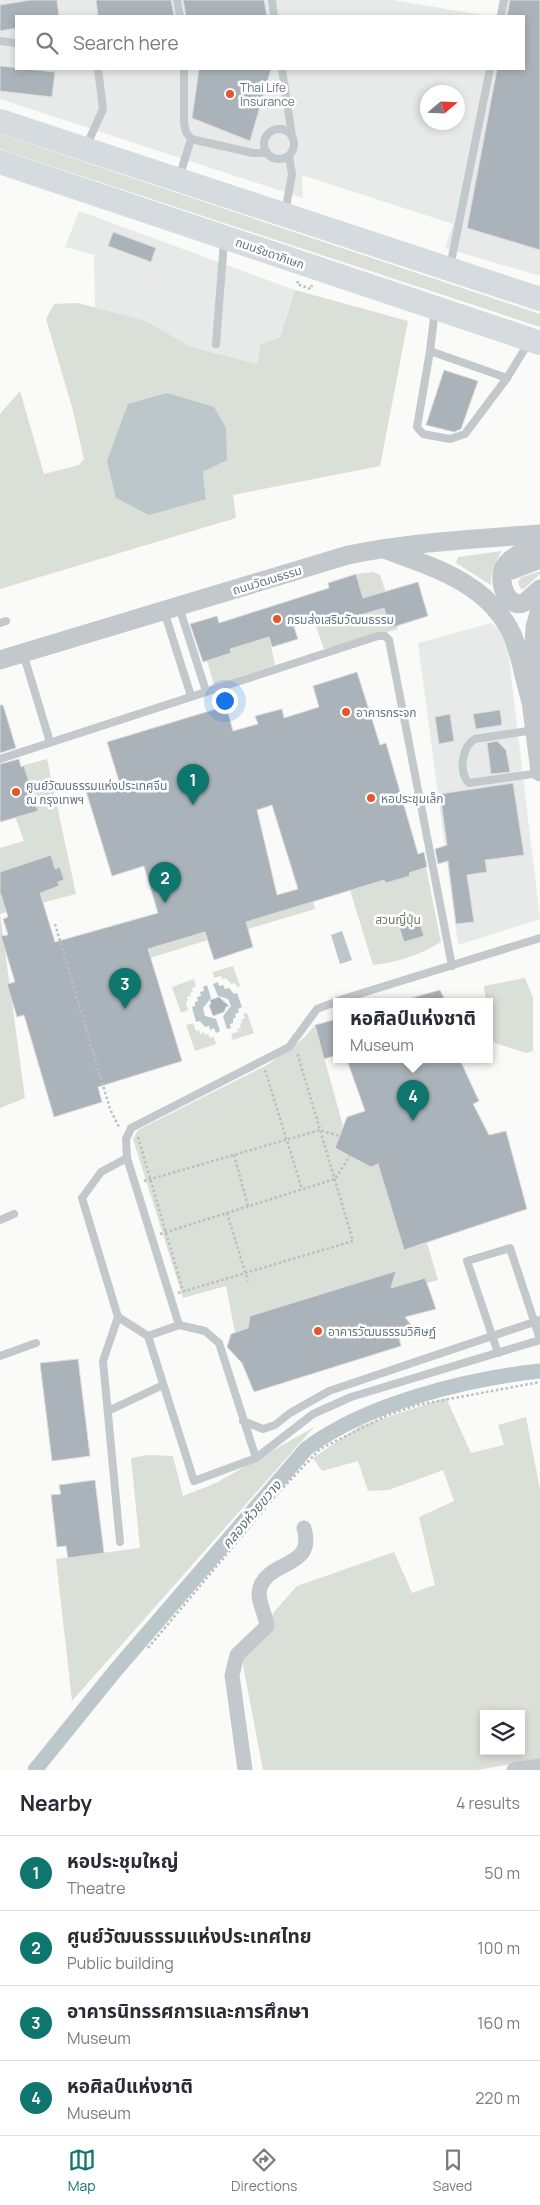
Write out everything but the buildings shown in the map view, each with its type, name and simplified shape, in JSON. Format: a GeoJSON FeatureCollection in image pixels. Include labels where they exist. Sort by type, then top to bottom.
{"type":"FeatureCollection","features":[{"type":"Feature","properties":{"kind":"main road"},"geometry":{"type":"LineString","coordinates":[[0,121],[540,299]]}},
{"type":"Feature","properties":{"kind":"main road","name":"ถนนรัชดาภิเษก"},"geometry":{"type":"LineString","coordinates":[[0,162],[535,342]]}},
{"type":"Feature","properties":{"kind":"street","name":"ถนนวัฒนธรรม"},"geometry":{"type":"LineString","coordinates":[[0,660],[348,555],[380,548],[540,534]]}},
{"type":"Feature","properties":{"kind":"street"},"geometry":{"type":"LineString","coordinates":[[540,545],[513,558],[504,568],[501,580],[508,597],[515,602],[526,602],[540,589]]}},
{"type":"Feature","properties":{"kind":"street"},"geometry":{"type":"LineString","coordinates":[[380,548],[447,572],[470,586],[498,610],[512,635],[530,701],[540,773]]}},
{"type":"Feature","properties":{"kind":"street"},"geometry":{"type":"LineString","coordinates":[[503,588],[504,579],[511,571],[519,566],[540,559]]}},
{"type":"Feature","properties":{"kind":"street"},"geometry":{"type":"LineString","coordinates":[[530,701],[536,673],[535,627],[540,610]]}},
{"type":"Feature","properties":{"kind":"street"},"geometry":{"type":"LineString","coordinates":[[245,1770],[232,1675],[236,1656],[267,1626],[260,1604],[260,1588],[267,1577],[298,1558],[306,1548],[307,1538],[304,1528]]}},
{"type":"Feature","properties":{"kind":"street"},"geometry":{"type":"LineString","coordinates":[[514,1770],[540,1766]]}},
{"type":"Feature","properties":{"kind":"lane"},"geometry":{"type":"LineString","coordinates":[[177,0],[180,15]]}},
{"type":"Feature","properties":{"kind":"lane"},"geometry":{"type":"LineString","coordinates":[[272,0],[274,15]]}},
{"type":"Feature","properties":{"kind":"lane"},"geometry":{"type":"LineString","coordinates":[[501,15],[504,0]]}},
{"type":"Feature","properties":{"kind":"lane"},"geometry":{"type":"LineString","coordinates":[[0,42],[15,43]]}},
{"type":"Feature","properties":{"kind":"lane"},"geometry":{"type":"LineString","coordinates":[[85,149],[103,109],[98,70]]}},
{"type":"Feature","properties":{"kind":"lane"},"geometry":{"type":"LineString","coordinates":[[184,70],[184,123],[186,132],[191,139],[253,153],[267,153]]}},
{"type":"Feature","properties":{"kind":"lane"},"geometry":{"type":"LineString","coordinates":[[282,70],[294,147],[289,156],[292,174],[284,214]]}},
{"type":"Feature","properties":{"kind":"lane"},"geometry":{"type":"LineString","coordinates":[[449,269],[490,70]]}},
{"type":"Feature","properties":{"kind":"lane"},"geometry":{"type":"LineString","coordinates":[[289,156],[275,159],[267,153],[264,143],[272,131],[282,129],[293,138]]}},
{"type":"Feature","properties":{"kind":"lane"},"geometry":{"type":"LineString","coordinates":[[178,179],[191,139]]}},
{"type":"Feature","properties":{"kind":"lane"},"geometry":{"type":"LineString","coordinates":[[216,344],[225,238]]}},
{"type":"Feature","properties":{"kind":"lane"},"geometry":{"type":"LineString","coordinates":[[435,309],[417,427],[423,434],[450,439],[465,434],[535,342]]}},
{"type":"Feature","properties":{"kind":"lane"},"geometry":{"type":"LineString","coordinates":[[430,350],[507,378]]}},
{"type":"Feature","properties":{"kind":"lane"},"geometry":{"type":"LineString","coordinates":[[171,609],[206,691]]}},
{"type":"Feature","properties":{"kind":"lane"},"geometry":{"type":"LineString","coordinates":[[171,609],[191,696]]}},
{"type":"Feature","properties":{"kind":"lane"},"geometry":{"type":"LineString","coordinates":[[0,759],[378,636],[385,636],[389,640],[452,966]]}},
{"type":"Feature","properties":{"kind":"lane"},"geometry":{"type":"LineString","coordinates":[[23,654],[50,742]]}},
{"type":"Feature","properties":{"kind":"lane"},"geometry":{"type":"LineString","coordinates":[[534,730],[492,736],[469,742],[464,751],[463,769],[465,779],[469,783],[540,773]]}},
{"type":"Feature","properties":{"kind":"lane"},"geometry":{"type":"LineString","coordinates":[[346,998],[540,938]]}},
{"type":"Feature","properties":{"kind":"lane"},"geometry":{"type":"LineString","coordinates":[[179,1325],[127,1158],[126,1139],[131,1128],[288,1047],[317,1009],[333,1003]]}},
{"type":"Feature","properties":{"kind":"lane"},"geometry":{"type":"LineString","coordinates":[[120,1542],[103,1361],[118,1317],[82,1198],[101,1172],[127,1158]]}},
{"type":"Feature","properties":{"kind":"lane"},"geometry":{"type":"LineString","coordinates":[[0,1220],[14,1214]]}},
{"type":"Feature","properties":{"kind":"lane"},"geometry":{"type":"LineString","coordinates":[[118,1317],[148,1336],[194,1481],[256,1458],[313,1414],[351,1397],[498,1352],[540,1339],[537,1321],[510,1248],[467,1261],[498,1352]]}},
{"type":"Feature","properties":{"kind":"lane"},"geometry":{"type":"LineString","coordinates":[[243,1421],[263,1428],[275,1425],[290,1413],[329,1391],[537,1321]]}},
{"type":"Feature","properties":{"kind":"lane"},"geometry":{"type":"LineString","coordinates":[[148,1336],[179,1325],[206,1331],[219,1343],[256,1458]]}},
{"type":"Feature","properties":{"kind":"lane"},"geometry":{"type":"LineString","coordinates":[[0,1356],[36,1343]]}},
{"type":"Feature","properties":{"kind":"lane"},"geometry":{"type":"LineString","coordinates":[[108,1411],[163,1385]]}},
{"type":"Feature","properties":{"kind":"path"},"geometry":{"type":"LineString","coordinates":[[297,284],[311,289],[312,285],[310,284]]}},
{"type":"Feature","properties":{"kind":"path"},"geometry":{"type":"LineString","coordinates":[[55,924],[110,1109],[126,1139],[138,1136],[183,1291]]}},
{"type":"Feature","properties":{"kind":"path"},"geometry":{"type":"LineString","coordinates":[[170,1295],[353,1241],[294,1040]]}},
{"type":"Feature","properties":{"kind":"path"},"geometry":{"type":"LineString","coordinates":[[289,1056],[297,1052]]}},
{"type":"Feature","properties":{"kind":"path"},"geometry":{"type":"LineString","coordinates":[[264,1068],[302,1189]]}},
{"type":"Feature","properties":{"kind":"path"},"geometry":{"type":"LineString","coordinates":[[135,1184],[320,1130],[339,1136]]}},
{"type":"Feature","properties":{"kind":"path"},"geometry":{"type":"LineString","coordinates":[[234,1155],[248,1206]]}},
{"type":"Feature","properties":{"kind":"path"},"geometry":{"type":"LineString","coordinates":[[151,1236],[335,1179],[350,1156]]}},
{"type":"Feature","properties":{"kind":"path"},"geometry":{"type":"LineString","coordinates":[[227,1212],[248,1281]]}},
{"type":"Feature","properties":{"kind":"path"},"geometry":{"type":"LineString","coordinates":[[148,1648],[277,1494],[320,1449],[388,1415],[417,1405],[540,1382]]}},
{"type":"Feature","properties":{"kind":"shaded area"},"geometry":{"type":"Polygon","coordinates":[[[0,0],[392,0],[483,15],[15,15],[15,70],[525,70],[525,15],[497,15],[499,0],[540,0],[540,276],[445,248],[453,224],[302,175],[303,198],[0,99],[0,0]]]}},
{"type":"Feature","properties":{"kind":"shaded area"},"geometry":{"type":"Polygon","coordinates":[[[79,211],[295,290],[280,337],[260,345],[258,364],[191,347],[146,321],[95,308],[94,255],[65,247],[79,211]]]}},
{"type":"Feature","properties":{"kind":"shaded area"},"geometry":{"type":"Polygon","coordinates":[[[167,393],[214,407],[226,428],[227,460],[203,472],[206,499],[149,515],[116,498],[107,461],[128,404],[167,393]]]}},
{"type":"Feature","properties":{"kind":"shaded area"},"geometry":{"type":"Polygon","coordinates":[[[491,623],[504,634],[508,650],[540,919],[458,945],[418,643],[491,623]]]}},
{"type":"Feature","properties":{"kind":"shaded area"},"geometry":{"type":"Polygon","coordinates":[[[342,931],[352,960],[340,964],[331,935],[342,931]]]}},
{"type":"Feature","properties":{"kind":"shaded area"},"geometry":{"type":"Polygon","coordinates":[[[218,982],[219,986],[223,985],[225,989],[229,988],[234,994],[237,993],[242,1007],[235,1014],[236,1017],[233,1019],[233,1023],[230,1024],[231,1028],[227,1029],[223,1016],[231,1006],[228,999],[218,996],[213,984],[218,982]]]}},
{"type":"Feature","properties":{"kind":"shaded area"},"geometry":{"type":"Polygon","coordinates":[[[207,985],[211,998],[203,1008],[205,1016],[216,1019],[220,1031],[216,1033],[214,1028],[210,1030],[209,1026],[205,1027],[200,1021],[196,1022],[192,1007],[198,1001],[197,997],[201,996],[200,992],[204,991],[203,987],[207,985]]]}},
{"type":"Feature","properties":{"kind":"green space"},"geometry":{"type":"Polygon","coordinates":[[[0,134],[540,314],[540,327],[0,149],[0,134]]]}},
{"type":"Feature","properties":{"kind":"green space"},"geometry":{"type":"Polygon","coordinates":[[[295,290],[408,321],[380,466],[233,495],[236,518],[0,589],[0,414],[20,391],[44,474],[79,465],[84,459],[72,407],[46,319],[54,304],[78,303],[146,321],[191,347],[258,364],[260,345],[280,337],[295,290]],[[167,393],[206,499],[203,472],[227,459],[167,393]]]}},
{"type":"Feature","properties":{"kind":"green space"},"geometry":{"type":"Polygon","coordinates":[[[502,551],[491,575],[491,585],[456,563],[458,557],[502,551]]]}},
{"type":"Feature","properties":{"kind":"green space"},"geometry":{"type":"Polygon","coordinates":[[[540,571],[540,574],[525,588],[521,589],[518,583],[520,578],[540,571]]]}},
{"type":"Feature","properties":{"kind":"green space"},"geometry":{"type":"Polygon","coordinates":[[[373,572],[380,575],[398,629],[324,649],[314,621],[337,614],[340,621],[368,613],[356,574],[373,572]]]}},
{"type":"Feature","properties":{"kind":"green space"},"geometry":{"type":"Polygon","coordinates":[[[269,637],[275,665],[214,685],[207,661],[231,653],[230,649],[269,637]]]}},
{"type":"Feature","properties":{"kind":"green space"},"geometry":{"type":"Polygon","coordinates":[[[47,759],[76,894],[0,914],[0,848],[24,841],[15,816],[14,768],[47,759]]]}},
{"type":"Feature","properties":{"kind":"green space","name":"สวนญี่ปุ่น"},"geometry":{"type":"Polygon","coordinates":[[[426,867],[441,942],[408,957],[373,965],[350,890],[384,880],[386,883],[410,876],[409,873],[426,867]]]}},
{"type":"Feature","properties":{"kind":"green space"},"geometry":{"type":"Polygon","coordinates":[[[313,901],[315,909],[248,929],[246,922],[313,901]]]}},
{"type":"Feature","properties":{"kind":"green space"},"geometry":{"type":"Polygon","coordinates":[[[0,914],[25,1098],[0,1108],[0,914]]]}},
{"type":"Feature","properties":{"kind":"green space"},"geometry":{"type":"Polygon","coordinates":[[[205,932],[208,940],[150,958],[149,949],[205,932]]]}},
{"type":"Feature","properties":{"kind":"green space"},"geometry":{"type":"Polygon","coordinates":[[[233,966],[240,986],[237,987],[235,983],[231,984],[226,978],[222,979],[221,976],[214,978],[213,972],[233,966]]]}},
{"type":"Feature","properties":{"kind":"green space"},"geometry":{"type":"Polygon","coordinates":[[[525,978],[533,997],[533,1051],[526,1053],[493,1042],[493,998],[486,998],[484,986],[525,978]]]}},
{"type":"Feature","properties":{"kind":"green space"},"geometry":{"type":"Polygon","coordinates":[[[194,979],[196,987],[192,988],[193,992],[190,993],[191,996],[187,997],[188,1001],[186,1002],[188,1010],[181,1013],[172,987],[194,979]]]}},
{"type":"Feature","properties":{"kind":"green space"},"geometry":{"type":"Polygon","coordinates":[[[247,1013],[254,1033],[233,1040],[231,1034],[238,1032],[237,1029],[241,1028],[241,1020],[245,1018],[243,1014],[247,1013]]]}},
{"type":"Feature","properties":{"kind":"green space"},"geometry":{"type":"Polygon","coordinates":[[[193,1023],[196,1031],[199,1030],[200,1034],[204,1032],[205,1035],[208,1034],[210,1038],[214,1037],[216,1044],[195,1051],[186,1025],[193,1023]]]}},
{"type":"Feature","properties":{"kind":"green space"},"geometry":{"type":"Polygon","coordinates":[[[315,1025],[343,1126],[335,1148],[371,1167],[378,1164],[404,1250],[427,1243],[438,1280],[427,1283],[425,1278],[391,1288],[396,1272],[250,1316],[248,1328],[235,1332],[226,1286],[183,1298],[133,1139],[138,1130],[267,1065],[304,1038],[315,1025]]]}},
{"type":"Feature","properties":{"kind":"green space"},"geometry":{"type":"Polygon","coordinates":[[[446,1398],[471,1453],[504,1445],[498,1425],[526,1417],[540,1490],[540,1759],[477,1770],[263,1770],[242,1660],[268,1635],[273,1613],[297,1586],[394,1552],[412,1593],[435,1585],[419,1517],[454,1501],[443,1470],[389,1490],[368,1491],[358,1461],[322,1471],[313,1458],[360,1426],[446,1398]]]}},
{"type":"Feature","properties":{"kind":"green space"},"geometry":{"type":"Polygon","coordinates":[[[314,1427],[72,1701],[56,1559],[140,1548],[131,1458],[148,1455],[173,1456],[183,1496],[216,1483],[314,1427]]]}},
{"type":"Feature","properties":{"kind":"waterway","name":"คลองห้วยขวาง"},"geometry":{"type":"LineString","coordinates":[[35,1770],[115,1671],[306,1449],[330,1433],[357,1419],[417,1396],[481,1380],[540,1371]]}},
{"type":"Feature","properties":{"kind":"place","name":"Thai Life Insurance"},"geometry":{"type":"Point","coordinates":[230,94]}},
{"type":"Feature","properties":{"kind":"place","name":"กรมส่งเสริมวัฒนธรรม"},"geometry":{"type":"Point","coordinates":[277,619]}},
{"type":"Feature","properties":{"kind":"place","name":"อาคารกระจก"},"geometry":{"type":"Point","coordinates":[346,712]}},
{"type":"Feature","properties":{"kind":"place","name":"ศูนย์วัฒนธรรมแห่งประเทศจีน ณ กรุงเทพฯ"},"geometry":{"type":"Point","coordinates":[16,792]}},
{"type":"Feature","properties":{"kind":"place","name":"หอประชุมเล็ก"},"geometry":{"type":"Point","coordinates":[371,798]}},
{"type":"Feature","properties":{"kind":"place","name":"หอประชุมใหญ่"},"geometry":{"type":"Point","coordinates":[193,805]}},
{"type":"Feature","properties":{"kind":"place","name":"ศูนย์วัฒนธรรมแห่งประเทศไทย"},"geometry":{"type":"Point","coordinates":[165,903]}},
{"type":"Feature","properties":{"kind":"place","name":"อาคารนิทรรศการและการศึกษา"},"geometry":{"type":"Point","coordinates":[125,1009]}},
{"type":"Feature","properties":{"kind":"place","name":"หอศิลป์แห่งชาติ"},"geometry":{"type":"Point","coordinates":[413,1121]}},
{"type":"Feature","properties":{"kind":"place","name":"อาคารวัฒนธรรมวิศิษฏ์"},"geometry":{"type":"Point","coordinates":[318,1331]}}]}
